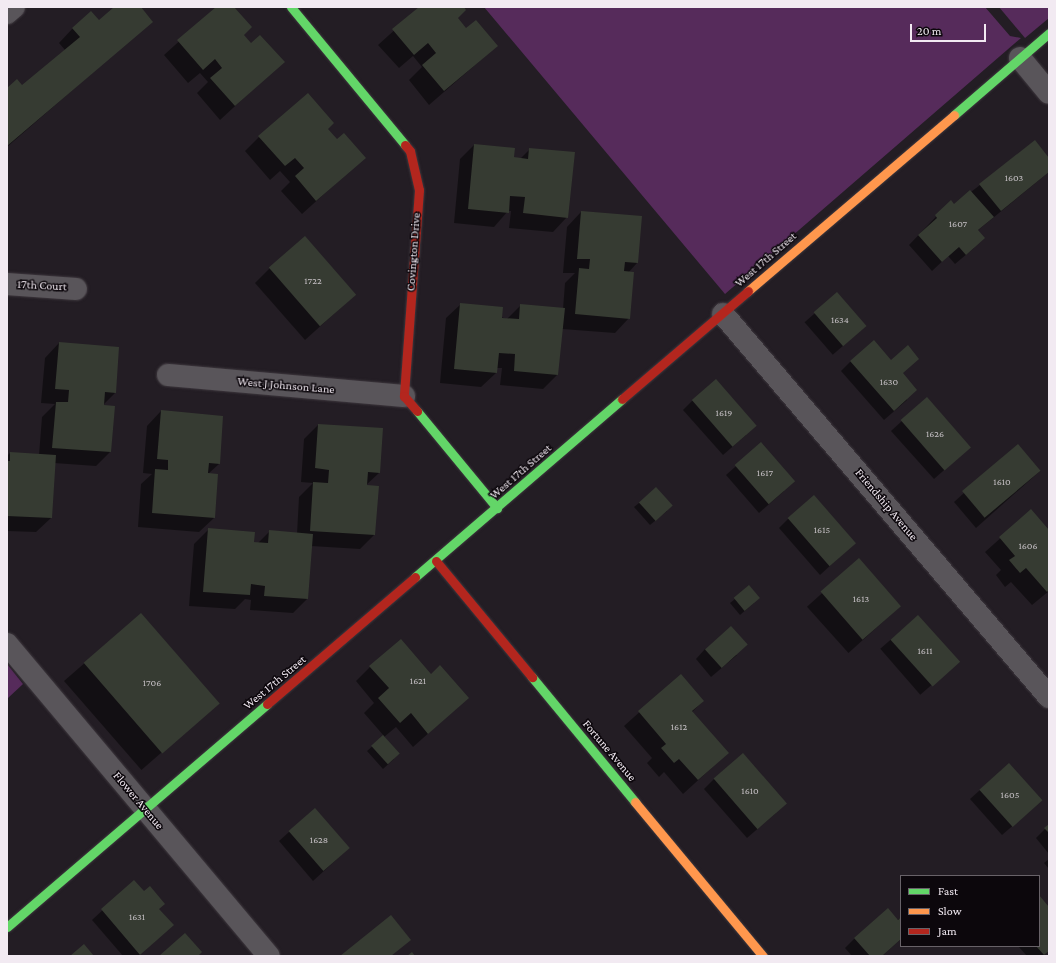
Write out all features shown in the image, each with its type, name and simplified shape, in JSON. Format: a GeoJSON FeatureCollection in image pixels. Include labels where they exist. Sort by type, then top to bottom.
{"type":"FeatureCollection","features":[{"type":"Feature","properties":{"kind":"main road","name":"Covington Drive"},"geometry":{"type":"LineString","coordinates":[[291,7],[410,151],[419,190],[404,396]]}},
{"type":"Feature","properties":{"kind":"main road","name":"West 17th Street"},"geometry":{"type":"LineString","coordinates":[[7,927],[436,561],[1049,33]]}},
{"type":"Feature","properties":{"kind":"main road"},"geometry":{"type":"LineString","coordinates":[[404,396],[497,508]]}},
{"type":"Feature","properties":{"kind":"main road","name":"Fortune Avenue"},"geometry":{"type":"LineString","coordinates":[[436,561],[764,956]]}},
{"type":"Feature","properties":{"kind":"street"},"geometry":{"type":"LineString","coordinates":[[7,13],[14,7]]}},
{"type":"Feature","properties":{"kind":"street"},"geometry":{"type":"LineString","coordinates":[[1020,58],[1049,93]]}},
{"type":"Feature","properties":{"kind":"street","name":"17th Court"},"geometry":{"type":"LineString","coordinates":[[7,284],[76,289]]}},
{"type":"Feature","properties":{"kind":"street","name":"Friendship Avenue"},"geometry":{"type":"LineString","coordinates":[[723,314],[1049,698]]}},
{"type":"Feature","properties":{"kind":"street","name":"West J Johnson Lane"},"geometry":{"type":"LineString","coordinates":[[168,375],[404,396]]}},
{"type":"Feature","properties":{"kind":"street","name":"Flower Avenue"},"geometry":{"type":"LineString","coordinates":[[7,644],[269,956]]}},
{"type":"Feature","properties":{"kind":"shaded area"},"geometry":{"type":"Polygon","coordinates":[[[484,7],[985,7],[1010,36],[1021,38],[725,294],[484,7]]]}},
{"type":"Feature","properties":{"kind":"shaded area"},"geometry":{"type":"Polygon","coordinates":[[[999,7],[1049,7],[1049,18],[1025,38],[999,7]]]}},
{"type":"Feature","properties":{"kind":"shaded area"},"geometry":{"type":"Polygon","coordinates":[[[7,664],[23,684],[7,699],[7,664]]]}},
{"type":"Feature","properties":{"kind":"building"},"geometry":{"type":"Polygon","coordinates":[[[114,7],[141,7],[153,22],[7,146],[7,88],[17,79],[22,85],[80,37],[72,28],[91,11],[99,20],[114,7]]]}},
{"type":"Feature","properties":{"kind":"building"},"geometry":{"type":"Polygon","coordinates":[[[216,7],[234,7],[252,27],[244,35],[251,43],[260,35],[285,62],[235,106],[210,78],[222,68],[215,59],[203,70],[177,40],[216,7]]]}},
{"type":"Feature","properties":{"kind":"building"},"geometry":{"type":"Polygon","coordinates":[[[419,7],[464,7],[466,10],[458,18],[466,28],[476,20],[498,46],[444,91],[422,65],[436,53],[428,43],[414,55],[392,29],[419,7]]]}},
{"type":"Feature","properties":{"kind":"building"},"geometry":{"type":"Polygon","coordinates":[[[308,93],[334,123],[328,129],[337,139],[344,133],[366,158],[316,201],[295,176],[304,168],[295,158],[285,166],[258,136],[308,93]]]}},
{"type":"Feature","properties":{"kind":"building"},"geometry":{"type":"Polygon","coordinates":[[[1035,140],[1049,158],[1049,172],[1001,211],[979,184],[1035,140]]]}},
{"type":"Feature","properties":{"kind":"building"},"geometry":{"type":"Polygon","coordinates":[[[474,144],[515,148],[514,157],[528,159],[529,148],[575,152],[568,218],[523,213],[525,197],[510,196],[509,213],[468,209],[474,144]]]}},
{"type":"Feature","properties":{"kind":"building"},"geometry":{"type":"Polygon","coordinates":[[[970,190],[994,217],[978,230],[985,238],[966,255],[959,247],[942,262],[918,235],[937,218],[935,215],[951,200],[954,204],[970,190]]]}},
{"type":"Feature","properties":{"kind":"building"},"geometry":{"type":"Polygon","coordinates":[[[581,211],[642,216],[638,263],[625,262],[624,271],[634,272],[630,319],[575,314],[579,268],[589,269],[590,259],[577,259],[581,211]]]}},
{"type":"Feature","properties":{"kind":"building"},"geometry":{"type":"Polygon","coordinates":[[[305,236],[356,295],[320,326],[269,267],[305,236]]]}},
{"type":"Feature","properties":{"kind":"building"},"geometry":{"type":"Polygon","coordinates":[[[837,292],[867,326],[843,346],[814,312],[837,292]]]}},
{"type":"Feature","properties":{"kind":"building"},"geometry":{"type":"Polygon","coordinates":[[[460,303],[503,307],[502,318],[519,319],[520,304],[565,308],[558,375],[514,371],[515,354],[499,353],[497,373],[454,369],[460,303]]]}},
{"type":"Feature","properties":{"kind":"building"},"geometry":{"type":"Polygon","coordinates":[[[874,340],[891,360],[908,345],[919,359],[903,373],[917,390],[894,411],[850,361],[874,340]]]}},
{"type":"Feature","properties":{"kind":"building"},"geometry":{"type":"Polygon","coordinates":[[[59,342],[119,347],[116,393],[105,392],[104,405],[115,406],[111,452],[52,448],[56,402],[68,402],[69,390],[55,389],[59,342]]]}},
{"type":"Feature","properties":{"kind":"building"},"geometry":{"type":"Polygon","coordinates":[[[716,379],[757,426],[733,447],[692,400],[716,379]]]}},
{"type":"Feature","properties":{"kind":"building"},"geometry":{"type":"Polygon","coordinates":[[[927,397],[971,448],[945,471],[901,420],[927,397]]]}},
{"type":"Feature","properties":{"kind":"building"},"geometry":{"type":"Polygon","coordinates":[[[161,410],[223,416],[220,464],[209,463],[208,473],[218,474],[215,518],[152,513],[155,469],[168,470],[168,460],[157,459],[161,410]]]}},
{"type":"Feature","properties":{"kind":"building"},"geometry":{"type":"Polygon","coordinates":[[[318,424],[383,428],[380,473],[368,472],[367,485],[379,486],[375,535],[310,531],[313,482],[328,483],[329,470],[315,468],[318,424]]]}},
{"type":"Feature","properties":{"kind":"building"},"geometry":{"type":"Polygon","coordinates":[[[761,442],[795,481],[769,504],[735,465],[761,442]]]}},
{"type":"Feature","properties":{"kind":"building"},"geometry":{"type":"Polygon","coordinates":[[[1018,444],[1040,471],[985,518],[962,491],[1018,444]]]}},
{"type":"Feature","properties":{"kind":"building"},"geometry":{"type":"Polygon","coordinates":[[[10,452],[56,455],[52,518],[7,516],[7,461],[10,461],[10,452]]]}},
{"type":"Feature","properties":{"kind":"building"},"geometry":{"type":"Polygon","coordinates":[[[656,487],[673,506],[656,521],[639,502],[656,487]]]}},
{"type":"Feature","properties":{"kind":"building"},"geometry":{"type":"Polygon","coordinates":[[[814,495],[856,543],[830,566],[788,518],[814,495]]]}},
{"type":"Feature","properties":{"kind":"building"},"geometry":{"type":"Polygon","coordinates":[[[1031,509],[1049,530],[1049,590],[1047,592],[1026,568],[1020,573],[1009,560],[1015,556],[999,537],[1031,509]]]}},
{"type":"Feature","properties":{"kind":"building"},"geometry":{"type":"Polygon","coordinates":[[[208,528],[255,532],[254,542],[268,543],[269,530],[313,534],[308,599],[264,596],[265,586],[251,584],[250,595],[203,592],[208,528]]]}},
{"type":"Feature","properties":{"kind":"building"},"geometry":{"type":"Polygon","coordinates":[[[859,558],[901,606],[862,640],[821,591],[859,558]]]}},
{"type":"Feature","properties":{"kind":"building"},"geometry":{"type":"Polygon","coordinates":[[[749,585],[760,598],[745,611],[734,598],[749,585]]]}},
{"type":"Feature","properties":{"kind":"building"},"geometry":{"type":"Polygon","coordinates":[[[141,613],[220,704],[162,753],[84,663],[141,613]]]}},
{"type":"Feature","properties":{"kind":"building"},"geometry":{"type":"Polygon","coordinates":[[[918,615],[960,662],[933,687],[891,640],[918,615]]]}},
{"type":"Feature","properties":{"kind":"building"},"geometry":{"type":"Polygon","coordinates":[[[731,626],[748,645],[722,668],[705,649],[731,626]]]}},
{"type":"Feature","properties":{"kind":"building"},"geometry":{"type":"Polygon","coordinates":[[[401,639],[431,674],[440,665],[469,698],[428,734],[411,713],[400,723],[378,698],[389,688],[369,666],[401,639]]]}},
{"type":"Feature","properties":{"kind":"building"},"geometry":{"type":"Polygon","coordinates":[[[681,674],[704,701],[692,711],[729,753],[698,780],[679,759],[674,763],[661,748],[666,744],[638,711],[681,674]]]}},
{"type":"Feature","properties":{"kind":"building"},"geometry":{"type":"Polygon","coordinates":[[[383,735],[400,754],[388,764],[371,746],[383,735]]]}},
{"type":"Feature","properties":{"kind":"building"},"geometry":{"type":"Polygon","coordinates":[[[743,753],[787,804],[758,829],[714,779],[743,753]]]}},
{"type":"Feature","properties":{"kind":"building"},"geometry":{"type":"Polygon","coordinates":[[[1009,763],[1042,800],[1013,827],[979,790],[1009,763]]]}},
{"type":"Feature","properties":{"kind":"building"},"geometry":{"type":"Polygon","coordinates":[[[315,808],[350,848],[323,871],[289,831],[315,808]]]}},
{"type":"Feature","properties":{"kind":"building"},"geometry":{"type":"Polygon","coordinates":[[[1049,824],[1049,833],[1044,828],[1049,824]]]}},
{"type":"Feature","properties":{"kind":"building"},"geometry":{"type":"Polygon","coordinates":[[[134,880],[144,891],[150,886],[165,904],[159,909],[174,925],[140,955],[101,909],[134,880]]]}},
{"type":"Feature","properties":{"kind":"building"},"geometry":{"type":"Polygon","coordinates":[[[1040,896],[1049,907],[1049,951],[1044,955],[1037,947],[1040,947],[1040,896]]]}},
{"type":"Feature","properties":{"kind":"building"},"geometry":{"type":"Polygon","coordinates":[[[888,908],[898,920],[900,918],[900,940],[882,956],[870,956],[854,938],[888,908]]]}},
{"type":"Feature","properties":{"kind":"building"},"geometry":{"type":"Polygon","coordinates":[[[391,915],[411,940],[391,956],[340,956],[391,915]]]}},
{"type":"Feature","properties":{"kind":"building"},"geometry":{"type":"Polygon","coordinates":[[[185,933],[202,952],[198,956],[159,956],[185,933]]]}},
{"type":"Feature","properties":{"kind":"building"},"geometry":{"type":"Polygon","coordinates":[[[84,944],[94,956],[70,956],[84,944]]]}},
{"type":"Feature","properties":{"kind":"building"},"geometry":{"type":"Polygon","coordinates":[[[412,952],[415,956],[407,956],[412,952]]]}},
{"type":"Feature","properties":{"kind":"traffic: fast"},"geometry":{"type":"LineString","coordinates":[[291,7],[405,145]]}},
{"type":"Feature","properties":{"kind":"traffic: fast"},"geometry":{"type":"LineString","coordinates":[[954,115],[1049,33]]}},
{"type":"Feature","properties":{"kind":"traffic: fast"},"geometry":{"type":"LineString","coordinates":[[415,577],[622,399]]}},
{"type":"Feature","properties":{"kind":"traffic: fast"},"geometry":{"type":"LineString","coordinates":[[417,411],[497,508]]}},
{"type":"Feature","properties":{"kind":"traffic: fast"},"geometry":{"type":"LineString","coordinates":[[532,677],[635,802]]}},
{"type":"Feature","properties":{"kind":"traffic: fast"},"geometry":{"type":"LineString","coordinates":[[7,927],[267,704]]}},
{"type":"Feature","properties":{"kind":"traffic: slow"},"geometry":{"type":"LineString","coordinates":[[748,291],[954,115]]}},
{"type":"Feature","properties":{"kind":"traffic: slow"},"geometry":{"type":"LineString","coordinates":[[635,802],[763,956]]}},
{"type":"Feature","properties":{"kind":"traffic: jam"},"geometry":{"type":"LineString","coordinates":[[405,145],[410,151],[419,190],[404,396],[417,411]]}},
{"type":"Feature","properties":{"kind":"traffic: jam"},"geometry":{"type":"LineString","coordinates":[[622,399],[748,291]]}},
{"type":"Feature","properties":{"kind":"traffic: jam"},"geometry":{"type":"LineString","coordinates":[[436,561],[532,677]]}},
{"type":"Feature","properties":{"kind":"traffic: jam"},"geometry":{"type":"LineString","coordinates":[[267,704],[415,577]]}}]}
